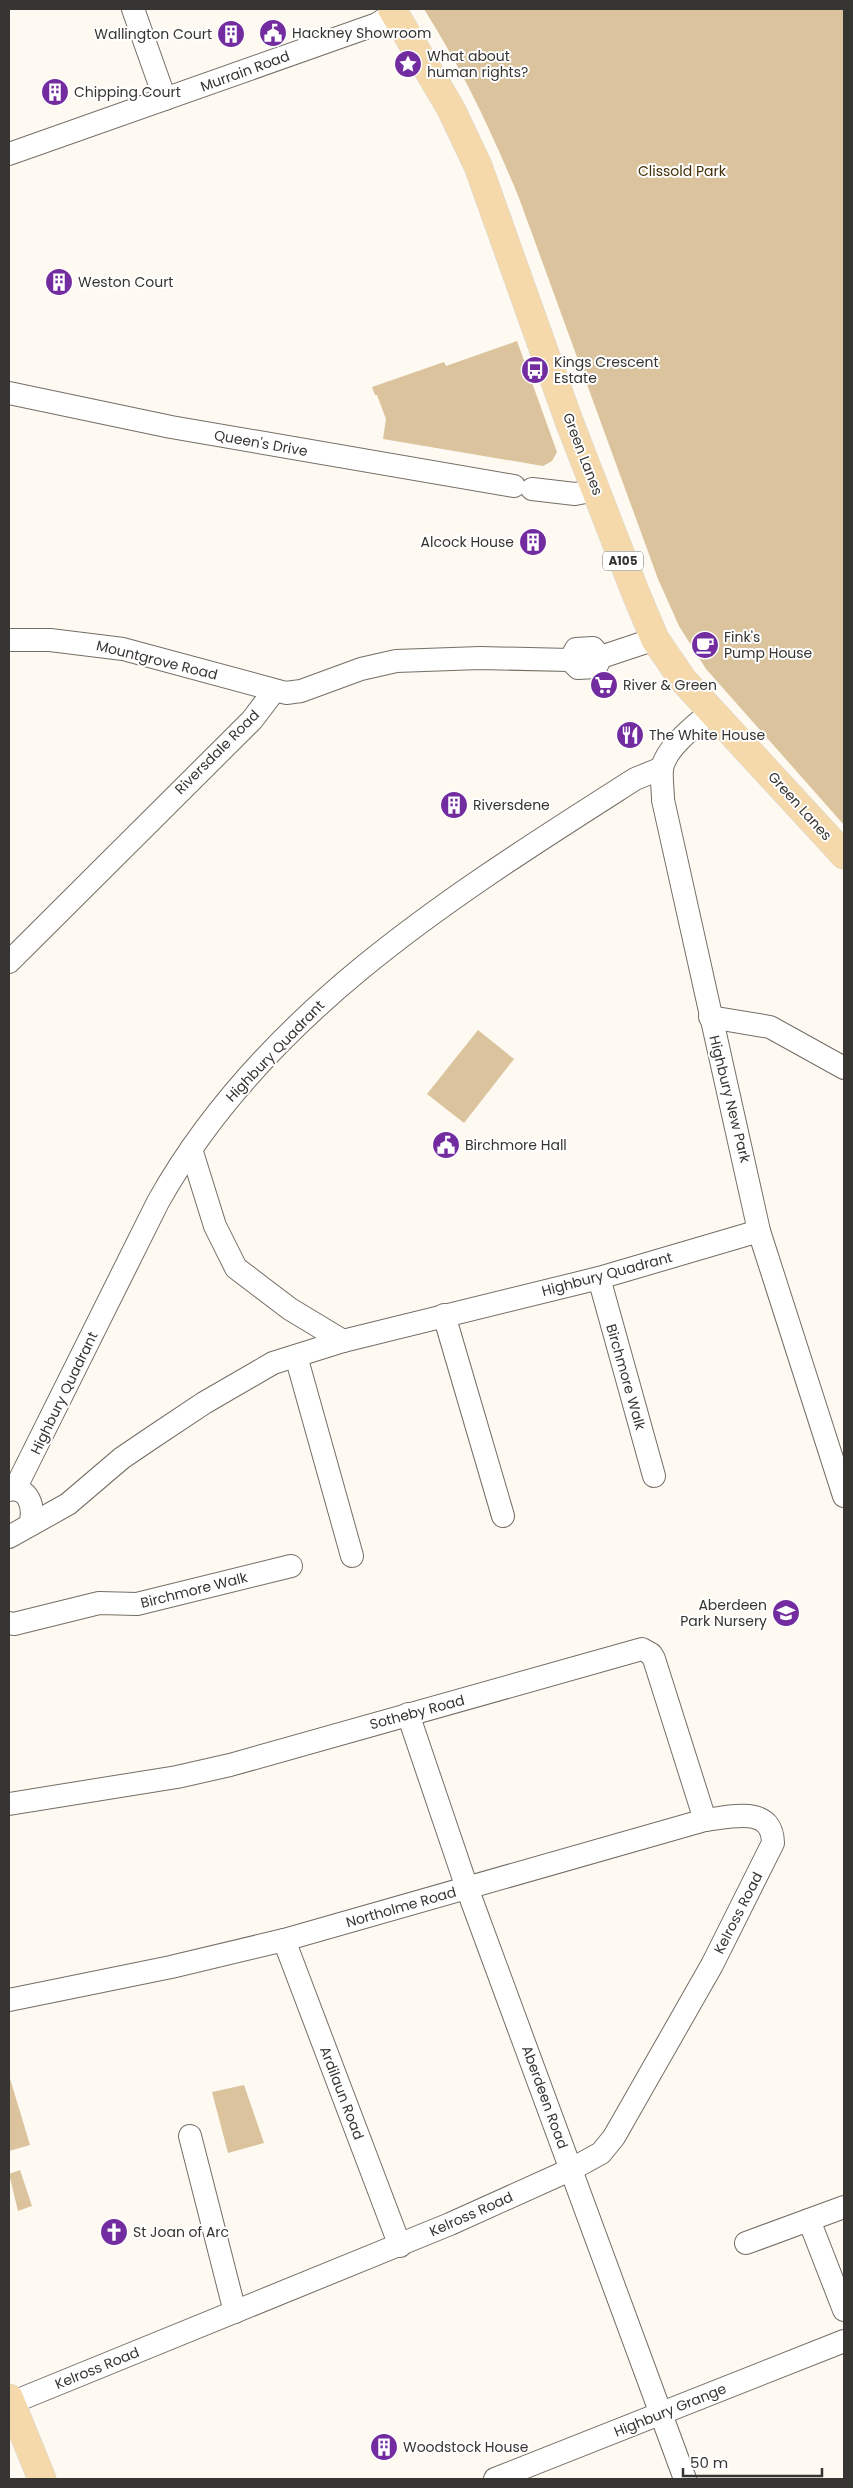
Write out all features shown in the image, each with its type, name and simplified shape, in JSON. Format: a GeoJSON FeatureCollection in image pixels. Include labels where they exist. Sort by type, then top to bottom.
{"type":"FeatureCollection","features":[{"type":"Feature","properties":{"kind":"main road","name":"Green Lanes"},"geometry":{"type":"LineString","coordinates":[[393,11],[451,109],[478,166],[596,490],[638,602],[655,639],[683,680],[844,855]]}},
{"type":"Feature","properties":{"kind":"main road"},"geometry":{"type":"LineString","coordinates":[[12,2414],[42,2479]]}},
{"type":"Feature","properties":{"kind":"street"},"geometry":{"type":"LineString","coordinates":[[133,9],[165,99]]}},
{"type":"Feature","properties":{"kind":"street","name":"Murrain Road"},"geometry":{"type":"LineString","coordinates":[[9,154],[377,24],[393,11]]}},
{"type":"Feature","properties":{"kind":"street","name":"Queen's Drive"},"geometry":{"type":"LineString","coordinates":[[9,393],[171,427],[523,488],[575,494],[596,490]]}},
{"type":"Feature","properties":{"kind":"street"},"geometry":{"type":"LineString","coordinates":[[274,691],[293,693],[361,669],[396,661],[480,658],[570,660],[578,668],[596,667],[601,657],[655,639]]}},
{"type":"Feature","properties":{"kind":"street","name":"Mountgrove Road"},"geometry":{"type":"LineString","coordinates":[[9,640],[50,640],[123,650],[182,664],[274,691]]}},
{"type":"Feature","properties":{"kind":"street","name":"Riversdale Road"},"geometry":{"type":"LineString","coordinates":[[9,962],[252,720],[274,691]]}},
{"type":"Feature","properties":{"kind":"street"},"geometry":{"type":"LineString","coordinates":[[662,768],[684,735],[712,710]]}},
{"type":"Feature","properties":{"kind":"street","name":"Highbury New Park"},"geometry":{"type":"LineString","coordinates":[[662,768],[663,800],[759,1231],[844,1496]]}},
{"type":"Feature","properties":{"kind":"street","name":"Highbury Quadrant"},"geometry":{"type":"LineString","coordinates":[[30,1524],[33,1515],[29,1498],[12,1490],[149,1219],[174,1174],[231,1094],[259,1063],[334,991],[393,943],[472,884],[635,779],[662,768]]}},
{"type":"Feature","properties":{"kind":"street"},"geometry":{"type":"LineString","coordinates":[[710,1017],[770,1027],[844,1068]]}},
{"type":"Feature","properties":{"kind":"street"},"geometry":{"type":"LineString","coordinates":[[191,1150],[215,1226],[236,1268],[276,1299],[343,1341]]}},
{"type":"Feature","properties":{"kind":"street","name":"Highbury Quadrant"},"geometry":{"type":"LineString","coordinates":[[9,1537],[68,1504],[122,1458],[204,1403],[273,1363],[343,1341],[599,1278],[759,1231]]}},
{"type":"Feature","properties":{"kind":"street","name":"Birchmore Walk"},"geometry":{"type":"LineString","coordinates":[[599,1278],[654,1476]]}},
{"type":"Feature","properties":{"kind":"street"},"geometry":{"type":"LineString","coordinates":[[444,1315],[503,1516]]}},
{"type":"Feature","properties":{"kind":"street"},"geometry":{"type":"LineString","coordinates":[[296,1356],[352,1556]]}},
{"type":"Feature","properties":{"kind":"street","name":"Birchmore Walk"},"geometry":{"type":"LineString","coordinates":[[9,1623],[14,1624],[99,1603],[137,1604],[291,1566]]}},
{"type":"Feature","properties":{"kind":"street","name":"Sotheby Road"},"geometry":{"type":"LineString","coordinates":[[9,1804],[177,1777],[230,1765],[636,1650],[646,1650],[654,1659],[705,1820]]}},
{"type":"Feature","properties":{"kind":"street","name":"Aberdeen Road"},"geometry":{"type":"LineString","coordinates":[[408,1714],[467,1888],[685,2479]]}},
{"type":"Feature","properties":{"kind":"street","name":"Northolme Road"},"geometry":{"type":"LineString","coordinates":[[9,2000],[171,1967],[284,1940],[705,1820],[747,1815],[766,1822],[772,1830],[773,1843]]}},
{"type":"Feature","properties":{"kind":"street","name":"Kelross Road"},"geometry":{"type":"LineString","coordinates":[[12,2414],[235,2312],[400,2246],[572,2169],[601,2153],[614,2137],[712,1965],[773,1843]]}},
{"type":"Feature","properties":{"kind":"street","name":"Ardilaun Road"},"geometry":{"type":"LineString","coordinates":[[284,1940],[400,2246]]}},
{"type":"Feature","properties":{"kind":"street"},"geometry":{"type":"LineString","coordinates":[[190,2136],[235,2312]]}},
{"type":"Feature","properties":{"kind":"street"},"geometry":{"type":"LineString","coordinates":[[746,2243],[844,2207]]}},
{"type":"Feature","properties":{"kind":"street"},"geometry":{"type":"LineString","coordinates":[[809,2220],[844,2310]]}},
{"type":"Feature","properties":{"kind":"street","name":"Highbury Grange"},"geometry":{"type":"LineString","coordinates":[[495,2479],[844,2341]]}},
{"type":"Feature","properties":{"kind":"green space","name":"Clissold Park"},"geometry":{"type":"Polygon","coordinates":[[[424,9],[844,9],[844,825],[706,669],[679,626],[658,579],[519,198],[476,101],[424,9]]]}},
{"type":"Feature","properties":{"kind":"green space"},"geometry":{"type":"Polygon","coordinates":[[[517,341],[557,452],[552,461],[543,466],[383,439],[386,419],[372,387],[444,362],[446,366],[517,341]]]}},
{"type":"Feature","properties":{"kind":"green space"},"geometry":{"type":"Polygon","coordinates":[[[478,1030],[514,1059],[464,1123],[427,1094],[478,1030]]]}},
{"type":"Feature","properties":{"kind":"green space"},"geometry":{"type":"Polygon","coordinates":[[[9,2075],[30,2145],[9,2151],[9,2075]]]}},
{"type":"Feature","properties":{"kind":"green space"},"geometry":{"type":"Polygon","coordinates":[[[244,2085],[264,2143],[228,2153],[212,2092],[244,2085]]]}},
{"type":"Feature","properties":{"kind":"green space"},"geometry":{"type":"Polygon","coordinates":[[[20,2170],[32,2206],[18,2211],[9,2174],[20,2170]]]}},
{"type":"Feature","properties":{"kind":"place","name":"Hackney Showroom"},"geometry":{"type":"Point","coordinates":[273,33]}},
{"type":"Feature","properties":{"kind":"place","name":"Wallington Court"},"geometry":{"type":"Point","coordinates":[231,34]}},
{"type":"Feature","properties":{"kind":"place","name":"What about human rights?"},"geometry":{"type":"Point","coordinates":[408,64]}},
{"type":"Feature","properties":{"kind":"place","name":"Chipping Court"},"geometry":{"type":"Point","coordinates":[55,92]}},
{"type":"Feature","properties":{"kind":"place","name":"Weston Court"},"geometry":{"type":"Point","coordinates":[59,282]}},
{"type":"Feature","properties":{"kind":"place","name":"Kings Crescent Estate"},"geometry":{"type":"Point","coordinates":[535,370]}},
{"type":"Feature","properties":{"kind":"place","name":"Alcock House"},"geometry":{"type":"Point","coordinates":[533,542]}},
{"type":"Feature","properties":{"kind":"place","name":"Fink's Pump House"},"geometry":{"type":"Point","coordinates":[705,645]}},
{"type":"Feature","properties":{"kind":"place","name":"River & Green"},"geometry":{"type":"Point","coordinates":[604,685]}},
{"type":"Feature","properties":{"kind":"place","name":"The White House"},"geometry":{"type":"Point","coordinates":[630,735]}},
{"type":"Feature","properties":{"kind":"place","name":"Riversdene"},"geometry":{"type":"Point","coordinates":[454,805]}},
{"type":"Feature","properties":{"kind":"place","name":"Birchmore Hall"},"geometry":{"type":"Point","coordinates":[446,1145]}},
{"type":"Feature","properties":{"kind":"place","name":"Aberdeen Park Nursery"},"geometry":{"type":"Point","coordinates":[786,1613]}},
{"type":"Feature","properties":{"kind":"place","name":"St Joan of Arc"},"geometry":{"type":"Point","coordinates":[114,2232]}},
{"type":"Feature","properties":{"kind":"place","name":"Woodstock House"},"geometry":{"type":"Point","coordinates":[384,2447]}}]}
